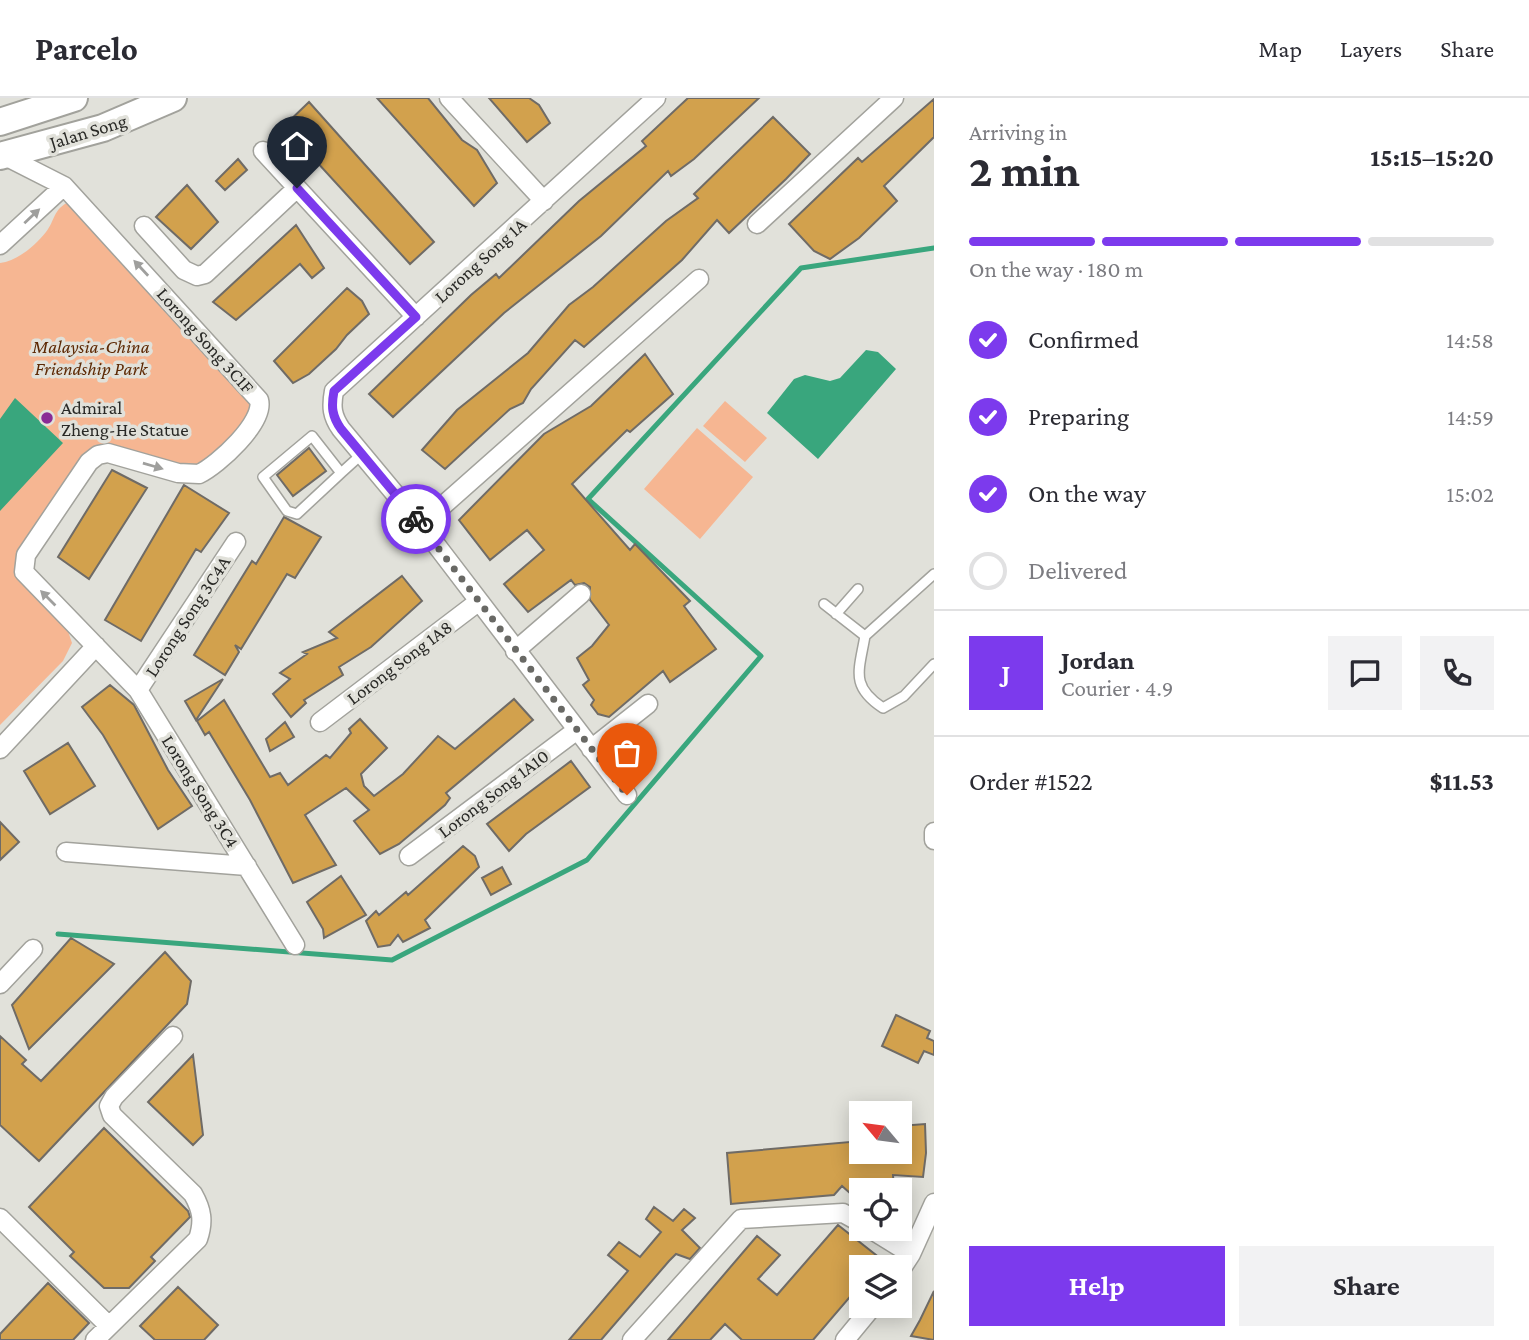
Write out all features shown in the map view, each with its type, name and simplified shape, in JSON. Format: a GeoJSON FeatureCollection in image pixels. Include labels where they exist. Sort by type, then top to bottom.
{"type":"FeatureCollection","features":[{"type":"Feature","properties":{"kind":"main road","name":"Jalan Song"},"geometry":{"type":"LineString","coordinates":[[0,122],[74,98]]}},
{"type":"Feature","properties":{"kind":"main road","name":"Jalan Song"},"geometry":{"type":"LineString","coordinates":[[1,156],[103,128],[173,98]]}},
{"type":"Feature","properties":{"kind":"street"},"geometry":{"type":"LineString","coordinates":[[449,98],[544,201]]}},
{"type":"Feature","properties":{"kind":"street","name":"Lorong Song 1A"},"geometry":{"type":"LineString","coordinates":[[627,795],[421,525],[333,417],[334,391],[656,98]]}},
{"type":"Feature","properties":{"kind":"street"},"geometry":{"type":"LineString","coordinates":[[757,224],[894,98]]}},
{"type":"Feature","properties":{"kind":"street"},"geometry":{"type":"LineString","coordinates":[[263,151],[416,317]]}},
{"type":"Feature","properties":{"kind":"street","name":"Lorong Song 3C1F"},"geometry":{"type":"LineString","coordinates":[[1,156],[64,186],[227,362],[261,404],[253,426],[199,474],[178,473],[108,453],[98,454],[89,462],[26,555],[24,572],[96,646]]}},
{"type":"Feature","properties":{"kind":"street"},"geometry":{"type":"LineString","coordinates":[[0,245],[64,186]]}},
{"type":"Feature","properties":{"kind":"street"},"geometry":{"type":"LineString","coordinates":[[144,226],[184,270],[197,276],[205,274],[297,188]]}},
{"type":"Feature","properties":{"kind":"street"},"geometry":{"type":"LineString","coordinates":[[421,525],[699,279]]}},
{"type":"Feature","properties":{"kind":"street","name":"Lorong Song 3C4A"},"geometry":{"type":"LineString","coordinates":[[138,690],[236,542]]}},
{"type":"Feature","properties":{"kind":"street"},"geometry":{"type":"LineString","coordinates":[[515,651],[581,594]]}},
{"type":"Feature","properties":{"kind":"street","name":"Lorong Song 1A8"},"geometry":{"type":"LineString","coordinates":[[320,722],[478,603]]}},
{"type":"Feature","properties":{"kind":"street"},"geometry":{"type":"LineString","coordinates":[[0,749],[96,646]]}},
{"type":"Feature","properties":{"kind":"street","name":"Lorong Song 3C4"},"geometry":{"type":"LineString","coordinates":[[96,646],[138,690],[295,945]]}},
{"type":"Feature","properties":{"kind":"street"},"geometry":{"type":"LineString","coordinates":[[592,749],[648,704]]}},
{"type":"Feature","properties":{"kind":"street","name":"Lorong Song 1A10"},"geometry":{"type":"LineString","coordinates":[[409,856],[577,730]]}},
{"type":"Feature","properties":{"kind":"street"},"geometry":{"type":"LineString","coordinates":[[934,832],[934,840]]}},
{"type":"Feature","properties":{"kind":"street"},"geometry":{"type":"LineString","coordinates":[[66,852],[247,866]]}},
{"type":"Feature","properties":{"kind":"street"},"geometry":{"type":"LineString","coordinates":[[0,984],[33,949]]}},
{"type":"Feature","properties":{"kind":"street"},"geometry":{"type":"LineString","coordinates":[[95,1340],[198,1239],[203,1225],[202,1210],[193,1194],[112,1115],[109,1106],[114,1097],[173,1035]]}},
{"type":"Feature","properties":{"kind":"street"},"geometry":{"type":"LineString","coordinates":[[890,1241],[911,1254],[934,1203]]}},
{"type":"Feature","properties":{"kind":"street"},"geometry":{"type":"LineString","coordinates":[[632,1340],[741,1219],[843,1213],[849,1216]]}},
{"type":"Feature","properties":{"kind":"street"},"geometry":{"type":"LineString","coordinates":[[0,1218],[109,1326]]}},
{"type":"Feature","properties":{"kind":"street"},"geometry":{"type":"LineString","coordinates":[[845,1340],[863,1318]]}},
{"type":"Feature","properties":{"kind":"lane"},"geometry":{"type":"LineString","coordinates":[[341,473],[312,436],[263,477],[287,511],[297,514],[362,454]]}},
{"type":"Feature","properties":{"kind":"lane"},"geometry":{"type":"LineString","coordinates":[[934,574],[865,636],[858,682],[867,697],[883,708],[904,696],[934,664]]}},
{"type":"Feature","properties":{"kind":"lane"},"geometry":{"type":"LineString","coordinates":[[836,614],[858,589]]}},
{"type":"Feature","properties":{"kind":"lane"},"geometry":{"type":"LineString","coordinates":[[824,604],[865,636]]}},
{"type":"Feature","properties":{"kind":"green space","name":"Malaysia-China Friendship Park"},"geometry":{"type":"Polygon","coordinates":[[[69,202],[252,395],[253,422],[192,472],[98,447],[22,549],[15,566],[18,579],[67,628],[72,643],[63,661],[0,725],[0,263],[19,256],[31,247],[49,228],[60,208],[69,202]]]}},
{"type":"Feature","properties":{"kind":"green space"},"geometry":{"type":"Polygon","coordinates":[[[725,401],[767,438],[745,462],[703,426],[725,401]]]}},
{"type":"Feature","properties":{"kind":"green space"},"geometry":{"type":"Polygon","coordinates":[[[697,428],[753,477],[700,539],[644,489],[697,428]]]}},
{"type":"Feature","properties":{"kind":"shaded area"},"geometry":{"type":"Polygon","coordinates":[[[866,350],[878,352],[896,369],[818,459],[767,413],[794,379],[805,375],[830,381],[840,378],[866,350]]]}},
{"type":"Feature","properties":{"kind":"shaded area"},"geometry":{"type":"Polygon","coordinates":[[[15,398],[63,443],[0,511],[0,419],[15,398]]]}},
{"type":"Feature","properties":{"kind":"building"},"geometry":{"type":"Polygon","coordinates":[[[377,98],[428,98],[462,140],[477,150],[497,183],[474,206],[377,98]]]}},
{"type":"Feature","properties":{"kind":"building"},"geometry":{"type":"Polygon","coordinates":[[[489,98],[529,98],[539,105],[550,123],[527,142],[489,98]]]}},
{"type":"Feature","properties":{"kind":"building"},"geometry":{"type":"Polygon","coordinates":[[[688,98],[759,98],[694,159],[671,176],[668,171],[601,236],[504,313],[393,417],[369,394],[471,295],[496,274],[499,278],[579,201],[646,146],[642,141],[688,98]]]}},
{"type":"Feature","properties":{"kind":"building"},"geometry":{"type":"Polygon","coordinates":[[[934,99],[934,137],[884,186],[897,201],[859,238],[830,259],[814,251],[789,224],[858,158],[862,162],[934,99]]]}},
{"type":"Feature","properties":{"kind":"building"},"geometry":{"type":"Polygon","coordinates":[[[309,102],[434,242],[410,264],[284,126],[309,102]]]}},
{"type":"Feature","properties":{"kind":"building"},"geometry":{"type":"Polygon","coordinates":[[[773,117],[810,154],[786,179],[729,233],[717,220],[682,260],[584,347],[575,340],[531,389],[523,403],[510,409],[445,469],[422,450],[457,410],[528,353],[569,305],[593,287],[666,221],[698,198],[694,194],[773,117]]]}},
{"type":"Feature","properties":{"kind":"building"},"geometry":{"type":"Polygon","coordinates":[[[238,159],[247,170],[225,190],[216,181],[238,159]]]}},
{"type":"Feature","properties":{"kind":"building"},"geometry":{"type":"Polygon","coordinates":[[[187,185],[218,222],[191,249],[156,217],[187,185]]]}},
{"type":"Feature","properties":{"kind":"building"},"geometry":{"type":"Polygon","coordinates":[[[296,225],[324,268],[312,278],[300,264],[236,320],[213,302],[296,225]]]}},
{"type":"Feature","properties":{"kind":"building"},"geometry":{"type":"Polygon","coordinates":[[[347,288],[362,301],[369,314],[309,374],[293,383],[274,361],[347,288]]]}},
{"type":"Feature","properties":{"kind":"building"},"geometry":{"type":"Polygon","coordinates":[[[645,354],[673,394],[630,432],[627,430],[572,484],[630,550],[635,544],[690,601],[684,606],[716,649],[670,682],[663,671],[609,717],[598,714],[591,705],[594,700],[583,685],[589,680],[577,658],[592,646],[609,625],[590,600],[590,587],[584,583],[575,585],[571,580],[528,612],[504,584],[544,550],[527,530],[490,560],[459,520],[544,434],[591,406],[645,354]]]}},
{"type":"Feature","properties":{"kind":"building"},"geometry":{"type":"Polygon","coordinates":[[[309,448],[326,471],[293,496],[277,475],[309,448]]]}},
{"type":"Feature","properties":{"kind":"building"},"geometry":{"type":"Polygon","coordinates":[[[112,470],[147,488],[89,579],[58,557],[112,470]]]}},
{"type":"Feature","properties":{"kind":"building"},"geometry":{"type":"Polygon","coordinates":[[[184,485],[229,513],[201,552],[196,549],[141,641],[105,620],[184,485]]]}},
{"type":"Feature","properties":{"kind":"building"},"geometry":{"type":"Polygon","coordinates":[[[284,517],[321,537],[295,578],[287,574],[241,649],[235,645],[239,652],[225,675],[194,655],[252,561],[256,564],[284,517]]]}},
{"type":"Feature","properties":{"kind":"building"},"geometry":{"type":"Polygon","coordinates":[[[402,576],[422,601],[371,647],[339,667],[343,675],[304,700],[306,703],[291,717],[273,694],[290,679],[280,673],[307,654],[303,652],[337,638],[329,632],[402,576]]]}},
{"type":"Feature","properties":{"kind":"building"},"geometry":{"type":"Polygon","coordinates":[[[223,679],[196,720],[185,701],[223,679]]]}},
{"type":"Feature","properties":{"kind":"building"},"geometry":{"type":"Polygon","coordinates":[[[110,685],[134,705],[168,770],[192,806],[158,829],[103,735],[82,707],[110,685]]]}},
{"type":"Feature","properties":{"kind":"building"},"geometry":{"type":"Polygon","coordinates":[[[514,699],[533,720],[446,793],[450,798],[445,805],[399,844],[380,854],[354,821],[369,810],[346,788],[305,815],[336,865],[293,883],[250,800],[209,732],[205,735],[197,721],[224,700],[270,777],[280,773],[288,785],[326,755],[330,758],[351,733],[349,729],[360,719],[387,748],[361,774],[364,786],[374,796],[403,774],[438,736],[455,749],[514,699]]]}},
{"type":"Feature","properties":{"kind":"building"},"geometry":{"type":"Polygon","coordinates":[[[285,722],[294,737],[270,751],[266,739],[285,722]]]}},
{"type":"Feature","properties":{"kind":"building"},"geometry":{"type":"Polygon","coordinates":[[[68,743],[95,786],[50,814],[24,771],[68,743]]]}},
{"type":"Feature","properties":{"kind":"building"},"geometry":{"type":"Polygon","coordinates":[[[571,761],[590,787],[526,834],[509,851],[487,824],[571,761]]]}},
{"type":"Feature","properties":{"kind":"building"},"geometry":{"type":"Polygon","coordinates":[[[0,822],[19,842],[0,860],[0,822]]]}},
{"type":"Feature","properties":{"kind":"building"},"geometry":{"type":"Polygon","coordinates":[[[463,846],[475,856],[479,867],[425,920],[430,928],[403,942],[398,935],[390,945],[378,947],[366,921],[376,911],[379,915],[406,892],[408,895],[463,846]]]}},
{"type":"Feature","properties":{"kind":"building"},"geometry":{"type":"Polygon","coordinates":[[[502,867],[511,884],[491,895],[482,878],[502,867]]]}},
{"type":"Feature","properties":{"kind":"building"},"geometry":{"type":"Polygon","coordinates":[[[341,876],[366,915],[324,938],[323,929],[307,902],[341,876]]]}},
{"type":"Feature","properties":{"kind":"building"},"geometry":{"type":"Polygon","coordinates":[[[71,938],[114,964],[29,1049],[12,1005],[71,938]]]}},
{"type":"Feature","properties":{"kind":"building"},"geometry":{"type":"Polygon","coordinates":[[[165,952],[191,981],[187,1004],[39,1161],[0,1125],[0,1036],[26,1060],[22,1064],[41,1081],[165,952]]]}},
{"type":"Feature","properties":{"kind":"building"},"geometry":{"type":"Polygon","coordinates":[[[896,1015],[930,1031],[927,1038],[934,1041],[934,1055],[924,1051],[918,1063],[882,1046],[896,1015]]]}},
{"type":"Feature","properties":{"kind":"building"},"geometry":{"type":"Polygon","coordinates":[[[193,1055],[203,1135],[193,1145],[148,1102],[193,1055]]]}},
{"type":"Feature","properties":{"kind":"building"},"geometry":{"type":"Polygon","coordinates":[[[925,1124],[923,1177],[893,1175],[893,1178],[849,1178],[849,1192],[842,1186],[834,1195],[731,1204],[727,1153],[849,1142],[849,1164],[912,1164],[912,1125],[925,1124]]]}},
{"type":"Feature","properties":{"kind":"building"},"geometry":{"type":"Polygon","coordinates":[[[104,1128],[188,1211],[190,1217],[151,1257],[155,1261],[129,1288],[104,1288],[70,1256],[74,1252],[29,1207],[104,1128]]]}},
{"type":"Feature","properties":{"kind":"building"},"geometry":{"type":"Polygon","coordinates":[[[654,1207],[673,1221],[684,1209],[695,1218],[682,1230],[700,1248],[690,1259],[676,1254],[601,1340],[569,1340],[628,1271],[608,1255],[619,1242],[640,1257],[661,1232],[646,1219],[654,1207]]]}},
{"type":"Feature","properties":{"kind":"building"},"geometry":{"type":"Polygon","coordinates":[[[838,1225],[849,1234],[849,1241],[858,1241],[876,1255],[849,1255],[849,1298],[813,1340],[742,1340],[725,1324],[710,1340],[668,1340],[757,1236],[780,1255],[758,1279],[777,1295],[838,1225]]]}},
{"type":"Feature","properties":{"kind":"building"},"geometry":{"type":"Polygon","coordinates":[[[48,1283],[89,1323],[73,1340],[0,1340],[0,1334],[48,1283]]]}},
{"type":"Feature","properties":{"kind":"building"},"geometry":{"type":"Polygon","coordinates":[[[178,1287],[218,1325],[204,1340],[155,1340],[140,1326],[178,1287]]]}},
{"type":"Feature","properties":{"kind":"building"},"geometry":{"type":"Polygon","coordinates":[[[934,1291],[934,1340],[911,1336],[920,1320],[934,1291]]]}},
{"type":"Feature","properties":{"kind":"waterway"},"geometry":{"type":"LineString","coordinates":[[58,934],[392,960],[587,860],[761,656],[588,499],[801,268],[934,248]]}},
{"type":"Feature","properties":{"kind":"way so far"},"geometry":{"type":"LineString","coordinates":[[416,519],[627,795]]}},
{"type":"Feature","properties":{"kind":"place","name":"Admiral Zheng-He Statue"},"geometry":{"type":"Point","coordinates":[47,418]}},
{"type":"Feature","properties":{"kind":"route"},"geometry":{"type":"LineString","coordinates":[[297,188],[416,317],[334,391],[331,404],[333,417],[341,429],[416,519]]}}]}
